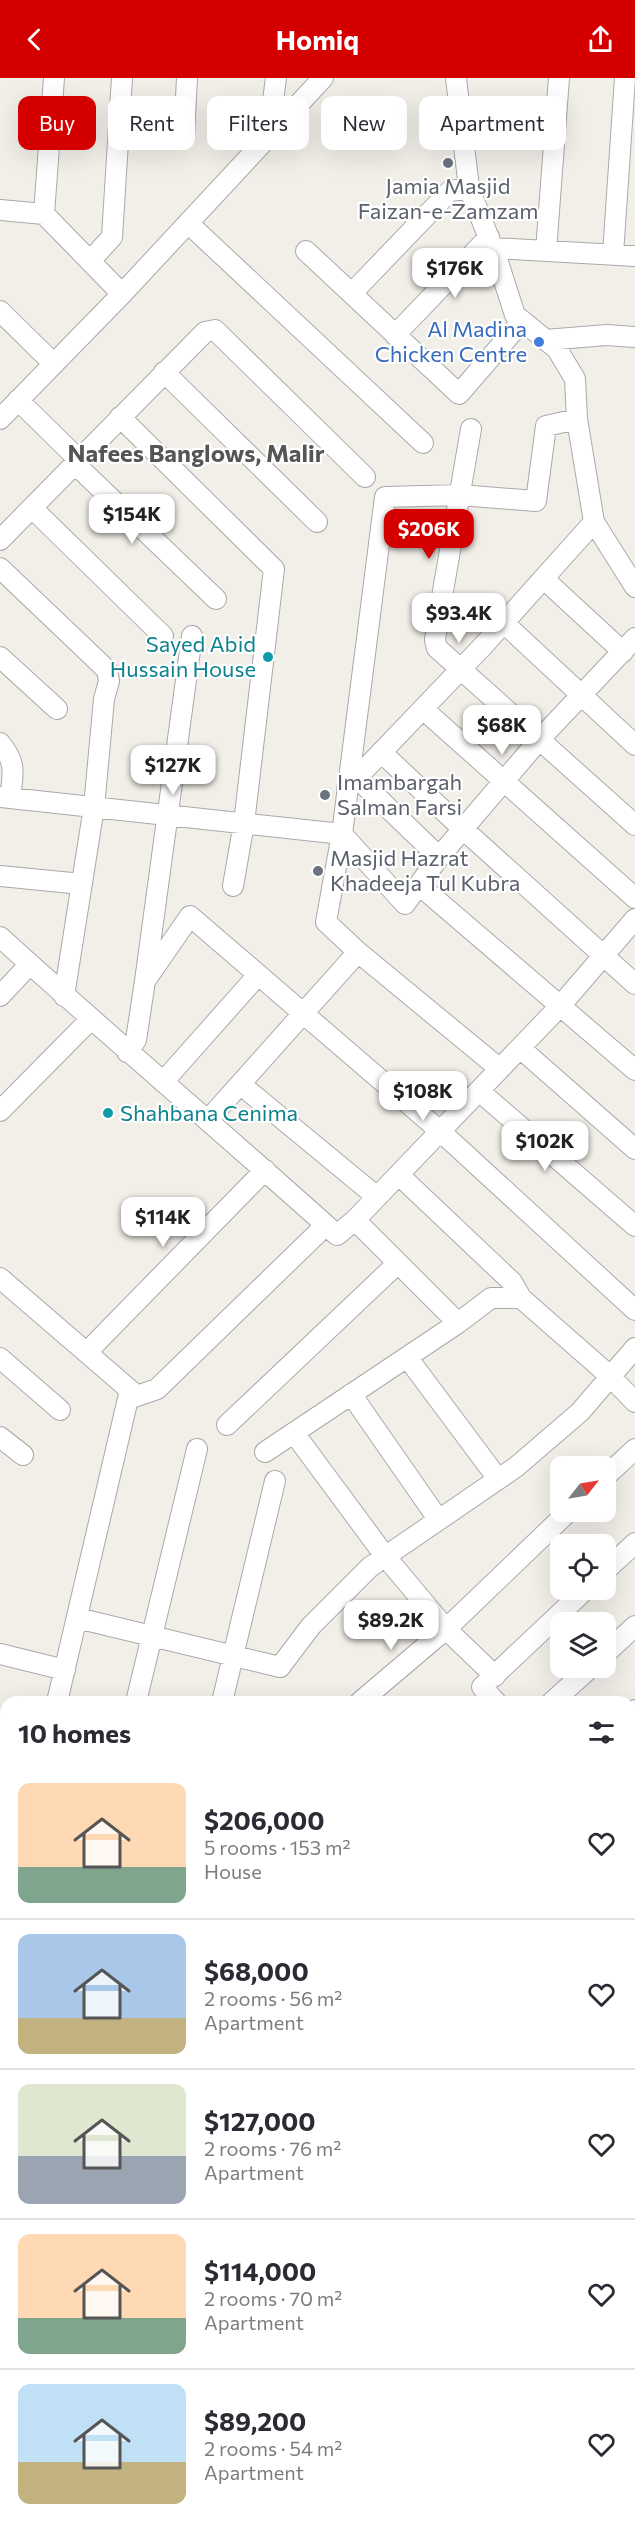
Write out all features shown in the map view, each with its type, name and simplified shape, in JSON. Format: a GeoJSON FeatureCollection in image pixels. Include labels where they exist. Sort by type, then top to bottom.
{"type":"FeatureCollection","features":[{"type":"Feature","properties":{"kind":"street"},"geometry":{"type":"LineString","coordinates":[[44,214],[54,78]]}},
{"type":"Feature","properties":{"kind":"street"},"geometry":{"type":"LineString","coordinates":[[90,261],[112,237],[122,78]]}},
{"type":"Feature","properties":{"kind":"street"},"geometry":{"type":"LineString","coordinates":[[186,96],[187,78]]}},
{"type":"Feature","properties":{"kind":"street"},"geometry":{"type":"LineString","coordinates":[[274,96],[276,78]]}},
{"type":"Feature","properties":{"kind":"street"},"geometry":{"type":"LineString","coordinates":[[306,96],[323,78]]}},
{"type":"Feature","properties":{"kind":"street"},"geometry":{"type":"LineString","coordinates":[[456,78],[469,188],[491,242],[515,315],[557,349],[575,379],[577,419],[594,522],[635,587]]}},
{"type":"Feature","properties":{"kind":"street"},"geometry":{"type":"LineString","coordinates":[[546,251],[559,78]]}},
{"type":"Feature","properties":{"kind":"street"},"geometry":{"type":"LineString","coordinates":[[613,255],[625,78]]}},
{"type":"Feature","properties":{"kind":"street"},"geometry":{"type":"LineString","coordinates":[[1,416],[122,294],[256,150]]}},
{"type":"Feature","properties":{"kind":"street"},"geometry":{"type":"LineString","coordinates":[[352,293],[450,191],[469,188]]}},
{"type":"Feature","properties":{"kind":"street"},"geometry":{"type":"LineString","coordinates":[[0,210],[44,214],[122,294]]}},
{"type":"Feature","properties":{"kind":"street"},"geometry":{"type":"LineString","coordinates":[[188,223],[423,443]]}},
{"type":"Feature","properties":{"kind":"street"},"geometry":{"type":"LineString","coordinates":[[491,242],[546,251],[635,256]]}},
{"type":"Feature","properties":{"kind":"street"},"geometry":{"type":"LineString","coordinates":[[395,335],[491,242]]}},
{"type":"Feature","properties":{"kind":"street"},"geometry":{"type":"LineString","coordinates":[[306,251],[459,394],[522,321]]}},
{"type":"Feature","properties":{"kind":"street"},"geometry":{"type":"LineString","coordinates":[[0,311],[54,364]]}},
{"type":"Feature","properties":{"kind":"street"},"geometry":{"type":"LineString","coordinates":[[0,540],[164,372],[205,332],[215,330],[365,477]]}},
{"type":"Feature","properties":{"kind":"street"},"geometry":{"type":"LineString","coordinates":[[545,340],[607,335],[635,337]]}},
{"type":"Feature","properties":{"kind":"street"},"geometry":{"type":"LineString","coordinates":[[164,372],[317,522]]}},
{"type":"Feature","properties":{"kind":"street"},"geometry":{"type":"LineString","coordinates":[[18,400],[77,462],[216,599]]}},
{"type":"Feature","properties":{"kind":"street"},"geometry":{"type":"LineString","coordinates":[[120,417],[274,569],[244,823],[233,885]]}},
{"type":"Feature","properties":{"kind":"street"},"geometry":{"type":"LineString","coordinates":[[500,1069],[358,952],[326,922],[352,783],[385,497],[460,495],[536,501],[546,426],[577,419]]}},
{"type":"Feature","properties":{"kind":"street"},"geometry":{"type":"LineString","coordinates":[[471,429],[435,640],[437,648],[635,825]]}},
{"type":"Feature","properties":{"kind":"street"},"geometry":{"type":"LineString","coordinates":[[32,508],[163,636]]}},
{"type":"Feature","properties":{"kind":"street"},"geometry":{"type":"LineString","coordinates":[[352,783],[504,623],[594,522]]}},
{"type":"Feature","properties":{"kind":"street"},"geometry":{"type":"LineString","coordinates":[[0,568],[107,670],[109,681],[104,699],[94,807],[64,996]]}},
{"type":"Feature","properties":{"kind":"street"},"geometry":{"type":"LineString","coordinates":[[0,743],[10,755],[13,765],[5,797],[342,834],[405,904],[439,857],[539,740],[629,645],[544,579]]}},
{"type":"Feature","properties":{"kind":"street"},"geometry":{"type":"LineString","coordinates":[[504,623],[635,745]]}},
{"type":"Feature","properties":{"kind":"street"},"geometry":{"type":"LineString","coordinates":[[127,1052],[136,1040],[192,636]]}},
{"type":"Feature","properties":{"kind":"street"},"geometry":{"type":"LineString","coordinates":[[0,657],[57,709]]}},
{"type":"Feature","properties":{"kind":"street"},"geometry":{"type":"LineString","coordinates":[[423,709],[635,898]]}},
{"type":"Feature","properties":{"kind":"street"},"geometry":{"type":"LineString","coordinates":[[381,752],[635,984]]}},
{"type":"Feature","properties":{"kind":"street"},"geometry":{"type":"LineString","coordinates":[[352,783],[439,857]]}},
{"type":"Feature","properties":{"kind":"street"},"geometry":{"type":"LineString","coordinates":[[0,876],[82,884]]}},
{"type":"Feature","properties":{"kind":"street"},"geometry":{"type":"LineString","coordinates":[[419,885],[635,1070]]}},
{"type":"Feature","properties":{"kind":"street"},"geometry":{"type":"LineString","coordinates":[[145,981],[190,916],[440,1131],[635,1310]]}},
{"type":"Feature","properties":{"kind":"street"},"geometry":{"type":"LineString","coordinates":[[0,937],[90,1020],[208,1120],[337,1235],[399,1175],[561,1005],[635,919]]}},
{"type":"Feature","properties":{"kind":"street"},"geometry":{"type":"LineString","coordinates":[[208,1120],[358,952]]}},
{"type":"Feature","properties":{"kind":"street"},"geometry":{"type":"LineString","coordinates":[[0,996],[30,964]]}},
{"type":"Feature","properties":{"kind":"street"},"geometry":{"type":"LineString","coordinates":[[163,1082],[258,975]]}},
{"type":"Feature","properties":{"kind":"street"},"geometry":{"type":"LineString","coordinates":[[0,1111],[90,1020]]}},
{"type":"Feature","properties":{"kind":"street"},"geometry":{"type":"LineString","coordinates":[[520,1047],[635,1149]]}},
{"type":"Feature","properties":{"kind":"street"},"geometry":{"type":"LineString","coordinates":[[240,1084],[377,1197]]}},
{"type":"Feature","properties":{"kind":"street"},"geometry":{"type":"LineString","coordinates":[[479,1090],[635,1226]]}},
{"type":"Feature","properties":{"kind":"street"},"geometry":{"type":"LineString","coordinates":[[87,1352],[265,1170]]}},
{"type":"Feature","properties":{"kind":"street"},"geometry":{"type":"LineString","coordinates":[[399,1175],[512,1282],[521,1298],[610,1376],[635,1402]]}},
{"type":"Feature","properties":{"kind":"street"},"geometry":{"type":"LineString","coordinates":[[355,1220],[458,1323]]}},
{"type":"Feature","properties":{"kind":"street"},"geometry":{"type":"LineString","coordinates":[[128,1399],[157,1389],[326,1225]]}},
{"type":"Feature","properties":{"kind":"street"},"geometry":{"type":"LineString","coordinates":[[227,1425],[398,1263]]}},
{"type":"Feature","properties":{"kind":"street"},"geometry":{"type":"LineString","coordinates":[[0,1278],[130,1389],[58,1696]]}},
{"type":"Feature","properties":{"kind":"street"},"geometry":{"type":"LineString","coordinates":[[265,1452],[458,1323],[491,1298],[521,1298]]}},
{"type":"Feature","properties":{"kind":"street"},"geometry":{"type":"LineString","coordinates":[[77,1618],[280,1667],[311,1626],[370,1567],[516,1467],[580,1412],[635,1348]]}},
{"type":"Feature","properties":{"kind":"street"},"geometry":{"type":"LineString","coordinates":[[407,1357],[498,1479]]}},
{"type":"Feature","properties":{"kind":"street"},"geometry":{"type":"LineString","coordinates":[[0,1358],[60,1410]]}},
{"type":"Feature","properties":{"kind":"street"},"geometry":{"type":"LineString","coordinates":[[351,1394],[438,1519]]}},
{"type":"Feature","properties":{"kind":"street"},"geometry":{"type":"LineString","coordinates":[[294,1433],[385,1556],[446,1629],[495,1676]]}},
{"type":"Feature","properties":{"kind":"street"},"geometry":{"type":"LineString","coordinates":[[0,1437],[23,1455]]}},
{"type":"Feature","properties":{"kind":"street"},"geometry":{"type":"LineString","coordinates":[[137,1696],[197,1449]]}},
{"type":"Feature","properties":{"kind":"street"},"geometry":{"type":"LineString","coordinates":[[616,1467],[635,1449]]}},
{"type":"Feature","properties":{"kind":"street"},"geometry":{"type":"LineString","coordinates":[[223,1696],[274,1481]]}},
{"type":"Feature","properties":{"kind":"street"},"geometry":{"type":"LineString","coordinates":[[375,1696],[558,1522]]}},
{"type":"Feature","properties":{"kind":"street"},"geometry":{"type":"LineString","coordinates":[[616,1563],[632,1552]]}},
{"type":"Feature","properties":{"kind":"street"},"geometry":{"type":"LineString","coordinates":[[490,1696],[483,1688],[575,1600]]}},
{"type":"Feature","properties":{"kind":"street"},"geometry":{"type":"LineString","coordinates":[[616,1644],[635,1626]]}},
{"type":"Feature","properties":{"kind":"street"},"geometry":{"type":"LineString","coordinates":[[0,1654],[65,1670]]}},
{"type":"Feature","properties":{"kind":"street"},"geometry":{"type":"LineString","coordinates":[[559,1696],[579,1678]]}},
{"type":"Feature","properties":{"kind":"place","name":"Jamia Masjid Faizan-e-Zamzam"},"geometry":{"type":"Point","coordinates":[448,163]}},
{"type":"Feature","properties":{"kind":"place","name":"Al Madina Chicken Centre"},"geometry":{"type":"Point","coordinates":[539,342]}},
{"type":"Feature","properties":{"kind":"place","name":"Sayed Abid Hussain House"},"geometry":{"type":"Point","coordinates":[268,657]}},
{"type":"Feature","properties":{"kind":"place","name":"Imambargah Salman Farsi"},"geometry":{"type":"Point","coordinates":[325,795]}},
{"type":"Feature","properties":{"kind":"place","name":"Masjid Hazrat Khadeeja Tul Kubra"},"geometry":{"type":"Point","coordinates":[318,871]}},
{"type":"Feature","properties":{"kind":"place","name":"Shahbana Cenima"},"geometry":{"type":"Point","coordinates":[108,1113]}},
{"type":"Feature","properties":{"kind":"district","name":"Nafees Banglows, Malir"},"geometry":{"type":"Point","coordinates":[196,454]}}]}
